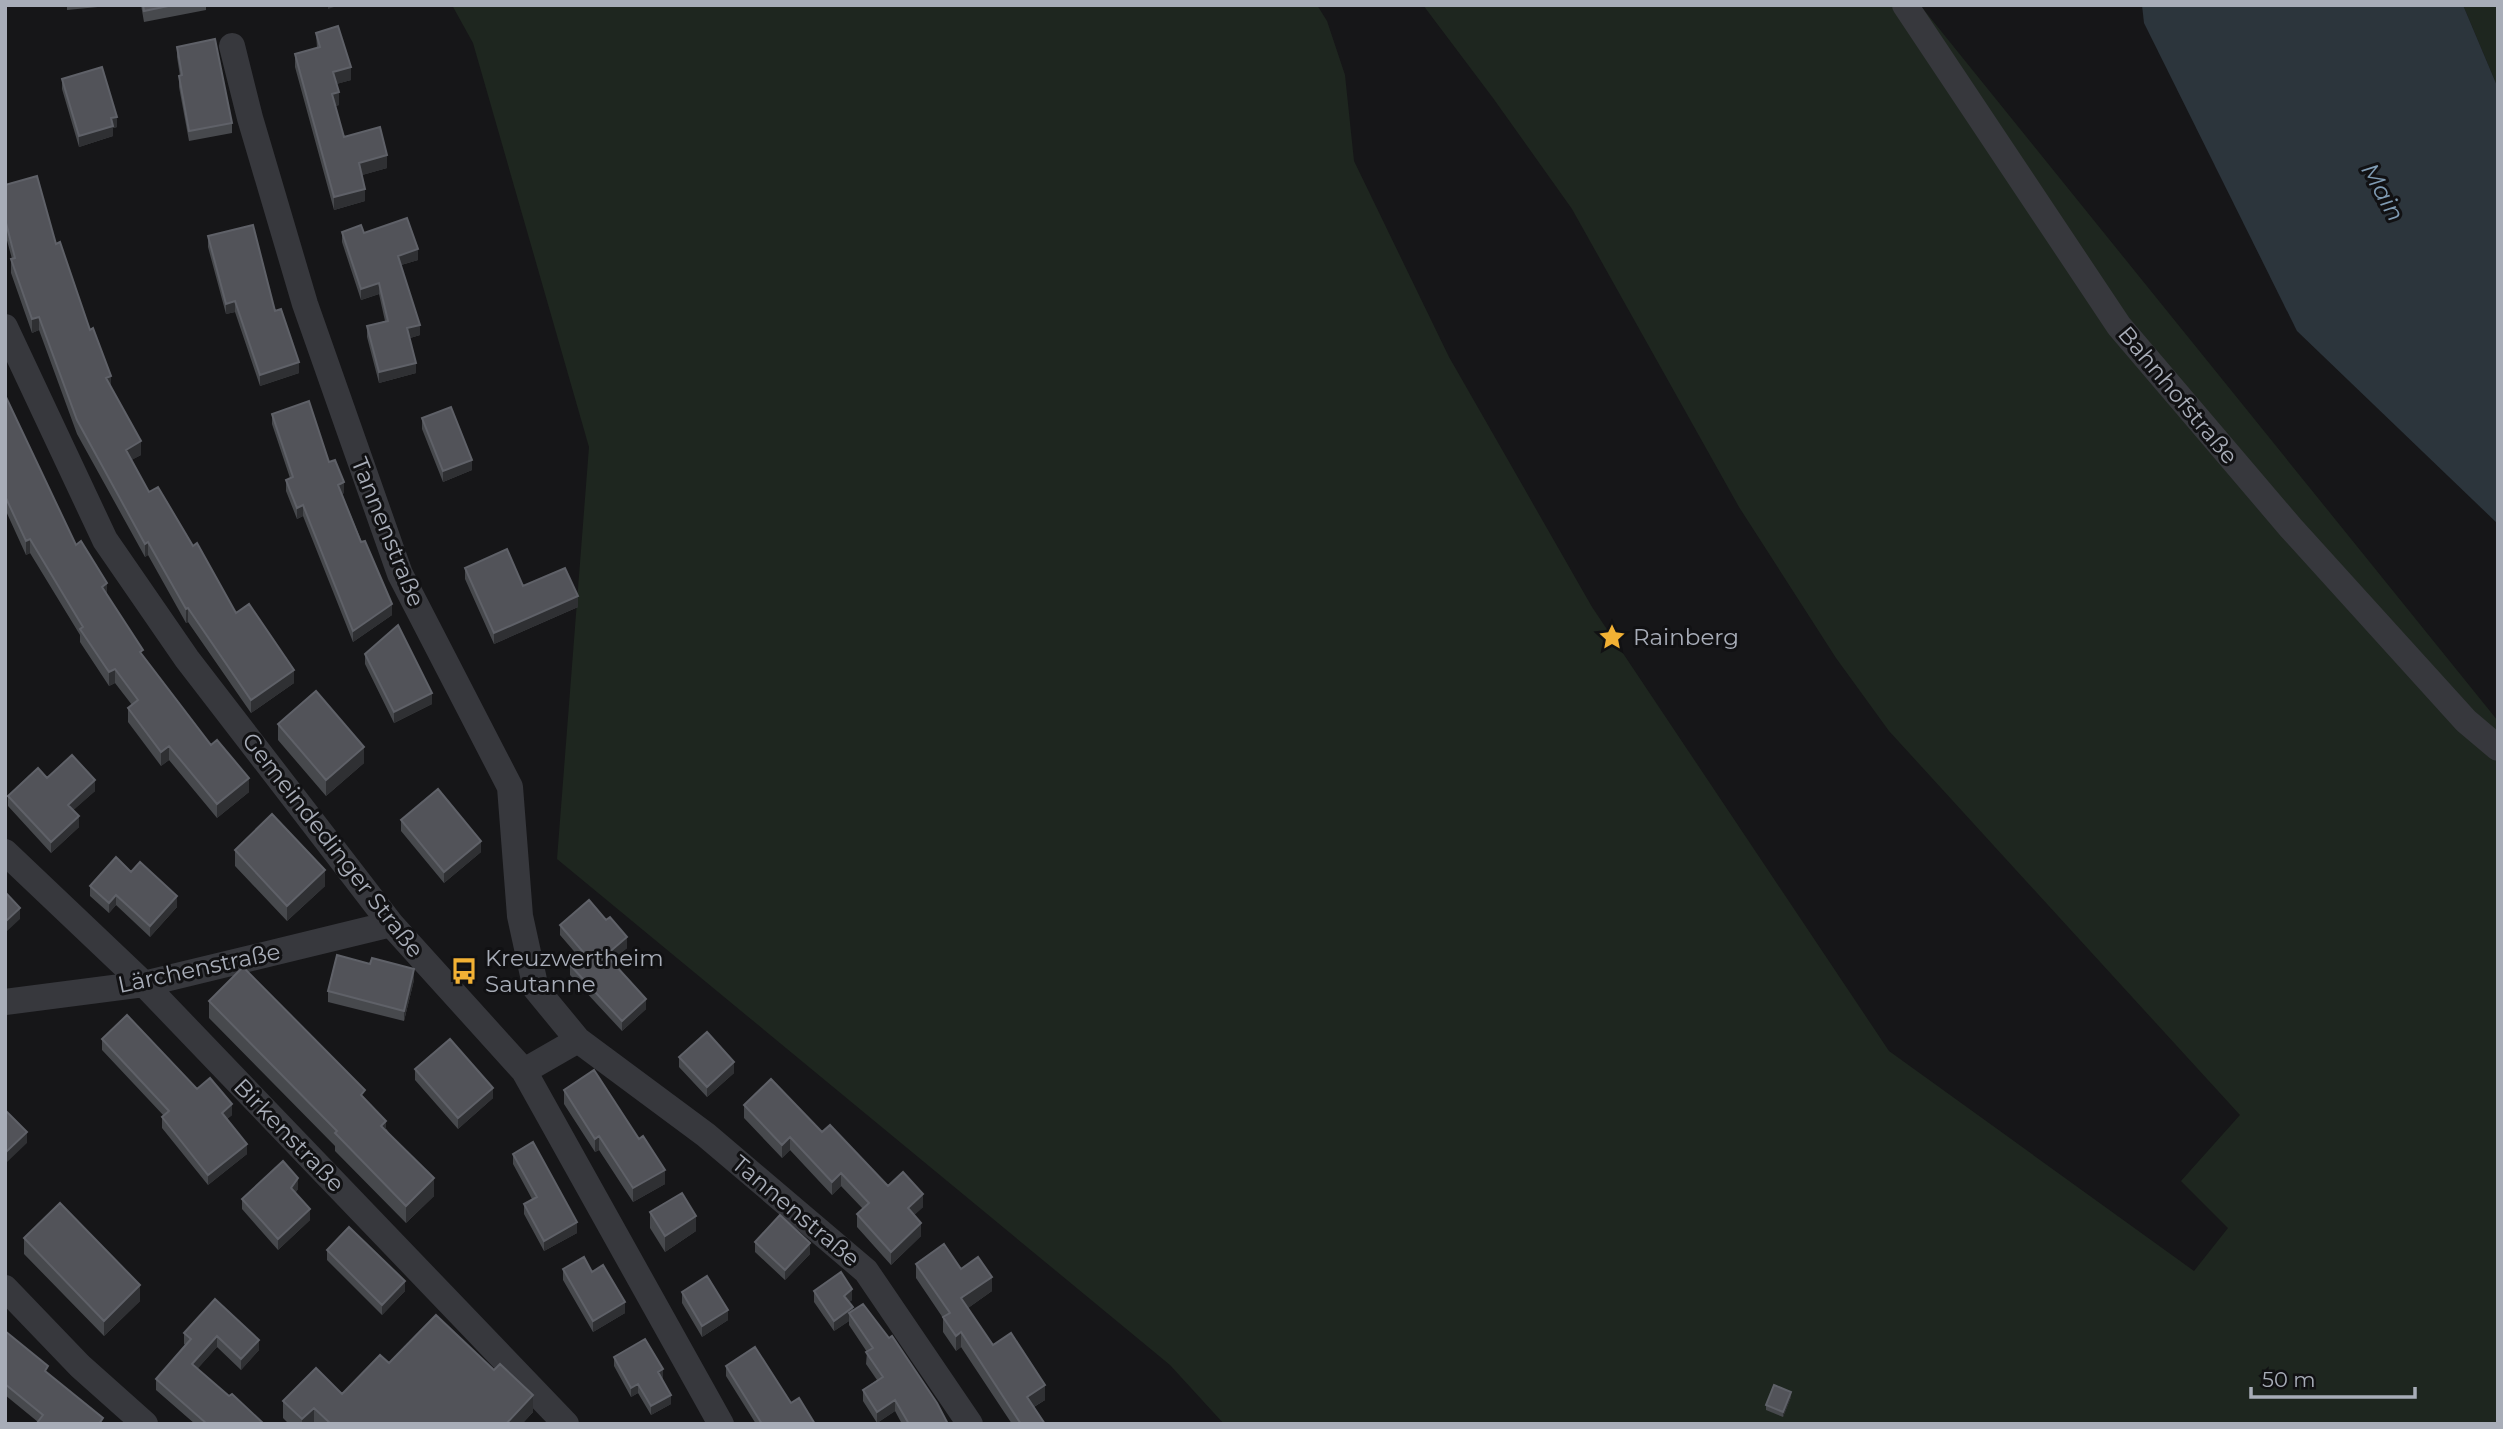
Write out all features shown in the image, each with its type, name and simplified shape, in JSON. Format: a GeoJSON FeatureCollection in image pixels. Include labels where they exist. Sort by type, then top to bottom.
{"type":"FeatureCollection","features":[{"type":"Feature","properties":{"kind":"street","name":"Bahnhofstraße"},"geometry":{"type":"LineString","coordinates":[[1905,5],[2119,326],[2300,538],[2466,721],[2498,748]]}},
{"type":"Feature","properties":{"kind":"street","name":"Tannenstraße"},"geometry":{"type":"LineString","coordinates":[[232,46],[250,118],[305,304],[400,574],[510,787],[520,916],[536,989],[578,1040],[706,1136],[866,1271],[970,1424]]}},
{"type":"Feature","properties":{"kind":"street","name":"Gemeindedinger Straße"},"geometry":{"type":"LineString","coordinates":[[5,327],[105,540],[187,659],[391,924],[524,1070],[720,1424]]}},
{"type":"Feature","properties":{"kind":"street","name":"Birkenstraße"},"geometry":{"type":"LineString","coordinates":[[5,852],[144,984],[566,1424]]}},
{"type":"Feature","properties":{"kind":"street","name":"Lärchenstraße"},"geometry":{"type":"LineString","coordinates":[[5,1002],[144,984],[391,924]]}},
{"type":"Feature","properties":{"kind":"street"},"geometry":{"type":"LineString","coordinates":[[524,1070],[578,1040]]}},
{"type":"Feature","properties":{"kind":"street"},"geometry":{"type":"LineString","coordinates":[[5,1288],[80,1366],[145,1424]]}},
{"type":"Feature","properties":{"kind":"shaded area"},"geometry":{"type":"Polygon","coordinates":[[[452,5],[1317,5],[1327,21],[1345,75],[1354,161],[1449,357],[1592,607],[1889,1051],[2194,1271],[2228,1228],[2181,1181],[2240,1115],[1889,731],[1836,658],[1739,507],[1572,209],[1423,5],[1920,5],[2498,721],[2498,1424],[1224,1424],[1170,1365],[557,859],[589,447],[473,43],[452,5]]]}},
{"type":"Feature","properties":{"kind":"shaded area"},"geometry":{"type":"Polygon","coordinates":[[[2463,5],[2498,5],[2498,88],[2463,5]]]}},
{"type":"Feature","properties":{"kind":"water","name":"Main"},"geometry":{"type":"Polygon","coordinates":[[[2142,5],[2463,5],[2498,88],[2498,524],[2297,331],[2144,23],[2142,5]]]}},
{"type":"Feature","properties":{"kind":"building"},"geometry":{"type":"Polygon","coordinates":[[[143,5],[173,5],[144,11],[143,5]]]}},
{"type":"Feature","properties":{"kind":"building"},"geometry":{"type":"Polygon","coordinates":[[[338,26],[351,67],[333,72],[339,92],[332,94],[344,137],[380,127],[387,155],[359,163],[365,189],[334,197],[295,54],[320,47],[316,33],[338,26]]]}},
{"type":"Feature","properties":{"kind":"building"},"geometry":{"type":"Polygon","coordinates":[[[215,39],[232,123],[189,131],[179,76],[182,75],[177,47],[215,39]]]}},
{"type":"Feature","properties":{"kind":"building"},"geometry":{"type":"Polygon","coordinates":[[[102,67],[117,117],[111,118],[113,126],[79,136],[62,79],[102,67]]]}},
{"type":"Feature","properties":{"kind":"building"},"geometry":{"type":"Polygon","coordinates":[[[37,176],[56,244],[60,242],[90,330],[93,328],[111,376],[106,378],[141,441],[126,450],[149,492],[158,487],[193,546],[197,543],[236,613],[249,604],[294,670],[251,700],[188,608],[186,609],[148,542],[145,544],[77,420],[39,317],[32,319],[11,259],[15,258],[5,219],[5,185],[37,176]]]}},
{"type":"Feature","properties":{"kind":"building"},"geometry":{"type":"Polygon","coordinates":[[[407,218],[418,249],[398,256],[420,325],[407,328],[416,363],[379,372],[367,326],[388,321],[379,283],[361,289],[342,232],[361,225],[364,233],[407,218]]]}},
{"type":"Feature","properties":{"kind":"building"},"geometry":{"type":"Polygon","coordinates":[[[253,225],[275,311],[281,309],[299,362],[260,375],[235,301],[226,304],[208,236],[253,225]]]}},
{"type":"Feature","properties":{"kind":"building"},"geometry":{"type":"Polygon","coordinates":[[[5,395],[76,545],[81,541],[107,583],[102,587],[143,650],[140,652],[211,745],[217,740],[249,778],[217,804],[169,746],[161,752],[128,708],[138,700],[115,669],[109,672],[80,629],[83,627],[30,539],[26,541],[5,496],[5,395]]]}},
{"type":"Feature","properties":{"kind":"building"},"geometry":{"type":"Polygon","coordinates":[[[309,401],[329,462],[335,460],[344,482],[338,485],[361,542],[365,541],[392,604],[353,631],[303,505],[297,508],[286,480],[293,477],[272,414],[309,401]]]}},
{"type":"Feature","properties":{"kind":"building"},"geometry":{"type":"Polygon","coordinates":[[[451,407],[472,460],[443,471],[422,418],[451,407]]]}},
{"type":"Feature","properties":{"kind":"building"},"geometry":{"type":"Polygon","coordinates":[[[507,549],[523,586],[565,568],[578,596],[494,633],[465,568],[507,549]]]}},
{"type":"Feature","properties":{"kind":"building"},"geometry":{"type":"Polygon","coordinates":[[[398,625],[432,693],[394,712],[365,654],[398,625]]]}},
{"type":"Feature","properties":{"kind":"building"},"geometry":{"type":"Polygon","coordinates":[[[316,691],[364,747],[326,780],[278,724],[316,691]]]}},
{"type":"Feature","properties":{"kind":"building"},"geometry":{"type":"Polygon","coordinates":[[[72,755],[95,780],[68,805],[79,816],[51,842],[8,796],[38,768],[47,778],[72,755]]]}},
{"type":"Feature","properties":{"kind":"building"},"geometry":{"type":"Polygon","coordinates":[[[438,789],[481,841],[444,872],[401,820],[438,789]]]}},
{"type":"Feature","properties":{"kind":"building"},"geometry":{"type":"Polygon","coordinates":[[[272,814],[325,870],[287,906],[235,850],[272,814]]]}},
{"type":"Feature","properties":{"kind":"building"},"geometry":{"type":"Polygon","coordinates":[[[116,857],[131,872],[140,862],[177,896],[150,926],[116,895],[109,903],[90,886],[116,857]]]}},
{"type":"Feature","properties":{"kind":"building"},"geometry":{"type":"Polygon","coordinates":[[[5,892],[20,908],[5,922],[5,892]]]}},
{"type":"Feature","properties":{"kind":"building"},"geometry":{"type":"Polygon","coordinates":[[[589,900],[606,920],[610,917],[627,937],[606,955],[646,999],[622,1021],[570,965],[584,953],[560,925],[589,900]]]}},
{"type":"Feature","properties":{"kind":"building"},"geometry":{"type":"Polygon","coordinates":[[[337,955],[370,964],[372,958],[414,969],[404,1011],[328,991],[337,955]]]}},
{"type":"Feature","properties":{"kind":"building"},"geometry":{"type":"Polygon","coordinates":[[[243,967],[365,1090],[361,1095],[386,1121],[381,1126],[434,1178],[406,1206],[335,1133],[337,1131],[209,1001],[243,967]]]}},
{"type":"Feature","properties":{"kind":"building"},"geometry":{"type":"Polygon","coordinates":[[[127,1015],[197,1089],[210,1078],[232,1104],[222,1113],[247,1144],[208,1175],[162,1117],[169,1111],[102,1039],[127,1015]]]}},
{"type":"Feature","properties":{"kind":"building"},"geometry":{"type":"Polygon","coordinates":[[[707,1032],[734,1062],[707,1087],[679,1057],[707,1032]]]}},
{"type":"Feature","properties":{"kind":"building"},"geometry":{"type":"Polygon","coordinates":[[[450,1039],[493,1088],[458,1118],[415,1069],[450,1039]]]}},
{"type":"Feature","properties":{"kind":"building"},"geometry":{"type":"Polygon","coordinates":[[[594,1070],[639,1139],[643,1136],[665,1170],[633,1188],[599,1136],[595,1139],[564,1090],[594,1070]]]}},
{"type":"Feature","properties":{"kind":"building"},"geometry":{"type":"Polygon","coordinates":[[[771,1079],[822,1132],[830,1125],[888,1186],[903,1172],[923,1194],[908,1208],[921,1223],[891,1252],[857,1214],[869,1203],[841,1173],[832,1182],[790,1137],[782,1145],[744,1105],[771,1079]]]}},
{"type":"Feature","properties":{"kind":"building"},"geometry":{"type":"Polygon","coordinates":[[[5,1110],[27,1132],[5,1153],[5,1110]]]}},
{"type":"Feature","properties":{"kind":"building"},"geometry":{"type":"Polygon","coordinates":[[[533,1142],[577,1222],[544,1241],[524,1204],[537,1197],[513,1154],[533,1142]]]}},
{"type":"Feature","properties":{"kind":"building"},"geometry":{"type":"Polygon","coordinates":[[[283,1161],[298,1178],[291,1188],[310,1209],[278,1239],[242,1199],[283,1161]]]}},
{"type":"Feature","properties":{"kind":"building"},"geometry":{"type":"Polygon","coordinates":[[[682,1193],[696,1216],[665,1236],[650,1212],[682,1193]]]}},
{"type":"Feature","properties":{"kind":"building"},"geometry":{"type":"Polygon","coordinates":[[[60,1203],[140,1285],[104,1321],[24,1238],[60,1203]]]}},
{"type":"Feature","properties":{"kind":"building"},"geometry":{"type":"Polygon","coordinates":[[[780,1215],[810,1243],[785,1270],[755,1242],[780,1215]]]}},
{"type":"Feature","properties":{"kind":"building"},"geometry":{"type":"Polygon","coordinates":[[[349,1227],[405,1281],[382,1305],[327,1250],[349,1227]]]}},
{"type":"Feature","properties":{"kind":"building"},"geometry":{"type":"Polygon","coordinates":[[[944,1244],[961,1269],[978,1257],[992,1277],[961,1298],[993,1345],[1011,1333],[1045,1385],[1027,1397],[1045,1424],[1021,1424],[961,1332],[956,1336],[943,1317],[950,1313],[916,1264],[944,1244]]]}},
{"type":"Feature","properties":{"kind":"building"},"geometry":{"type":"Polygon","coordinates":[[[584,1257],[592,1272],[603,1265],[625,1302],[593,1321],[563,1269],[584,1257]]]}},
{"type":"Feature","properties":{"kind":"building"},"geometry":{"type":"Polygon","coordinates":[[[841,1272],[852,1289],[844,1296],[853,1307],[834,1321],[814,1291],[841,1272]]]}},
{"type":"Feature","properties":{"kind":"building"},"geometry":{"type":"Polygon","coordinates":[[[707,1276],[728,1310],[702,1326],[682,1292],[707,1276]]]}},
{"type":"Feature","properties":{"kind":"building"},"geometry":{"type":"Polygon","coordinates":[[[215,1299],[259,1340],[241,1359],[217,1336],[192,1364],[229,1396],[232,1394],[264,1424],[207,1424],[156,1379],[191,1339],[184,1333],[215,1299]]]}},
{"type":"Feature","properties":{"kind":"building"},"geometry":{"type":"Polygon","coordinates":[[[863,1304],[889,1338],[892,1336],[948,1424],[909,1424],[895,1400],[877,1412],[863,1390],[883,1377],[866,1352],[873,1348],[849,1313],[863,1304]]]}},
{"type":"Feature","properties":{"kind":"building"},"geometry":{"type":"Polygon","coordinates":[[[436,1315],[494,1370],[500,1364],[533,1395],[506,1424],[331,1424],[314,1408],[302,1419],[283,1401],[316,1368],[342,1394],[380,1355],[389,1363],[436,1315]]]}},
{"type":"Feature","properties":{"kind":"building"},"geometry":{"type":"Polygon","coordinates":[[[5,1331],[48,1366],[45,1371],[103,1418],[99,1424],[37,1423],[43,1415],[5,1384],[5,1331]]]}},
{"type":"Feature","properties":{"kind":"building"},"geometry":{"type":"Polygon","coordinates":[[[645,1339],[663,1369],[658,1372],[671,1395],[651,1406],[638,1384],[631,1388],[614,1357],[645,1339]]]}},
{"type":"Feature","properties":{"kind":"building"},"geometry":{"type":"Polygon","coordinates":[[[755,1347],[791,1403],[799,1398],[815,1424],[762,1424],[726,1366],[755,1347]]]}},
{"type":"Feature","properties":{"kind":"building"},"geometry":{"type":"Polygon","coordinates":[[[1774,1385],[1791,1392],[1783,1412],[1766,1405],[1774,1385]]]}},
{"type":"Feature","properties":{"kind":"place","name":"Rainberg"},"geometry":{"type":"Point","coordinates":[1612,637]}},
{"type":"Feature","properties":{"kind":"place","name":"Kreuzwertheim Sautanne"},"geometry":{"type":"Point","coordinates":[464,971]}}]}
